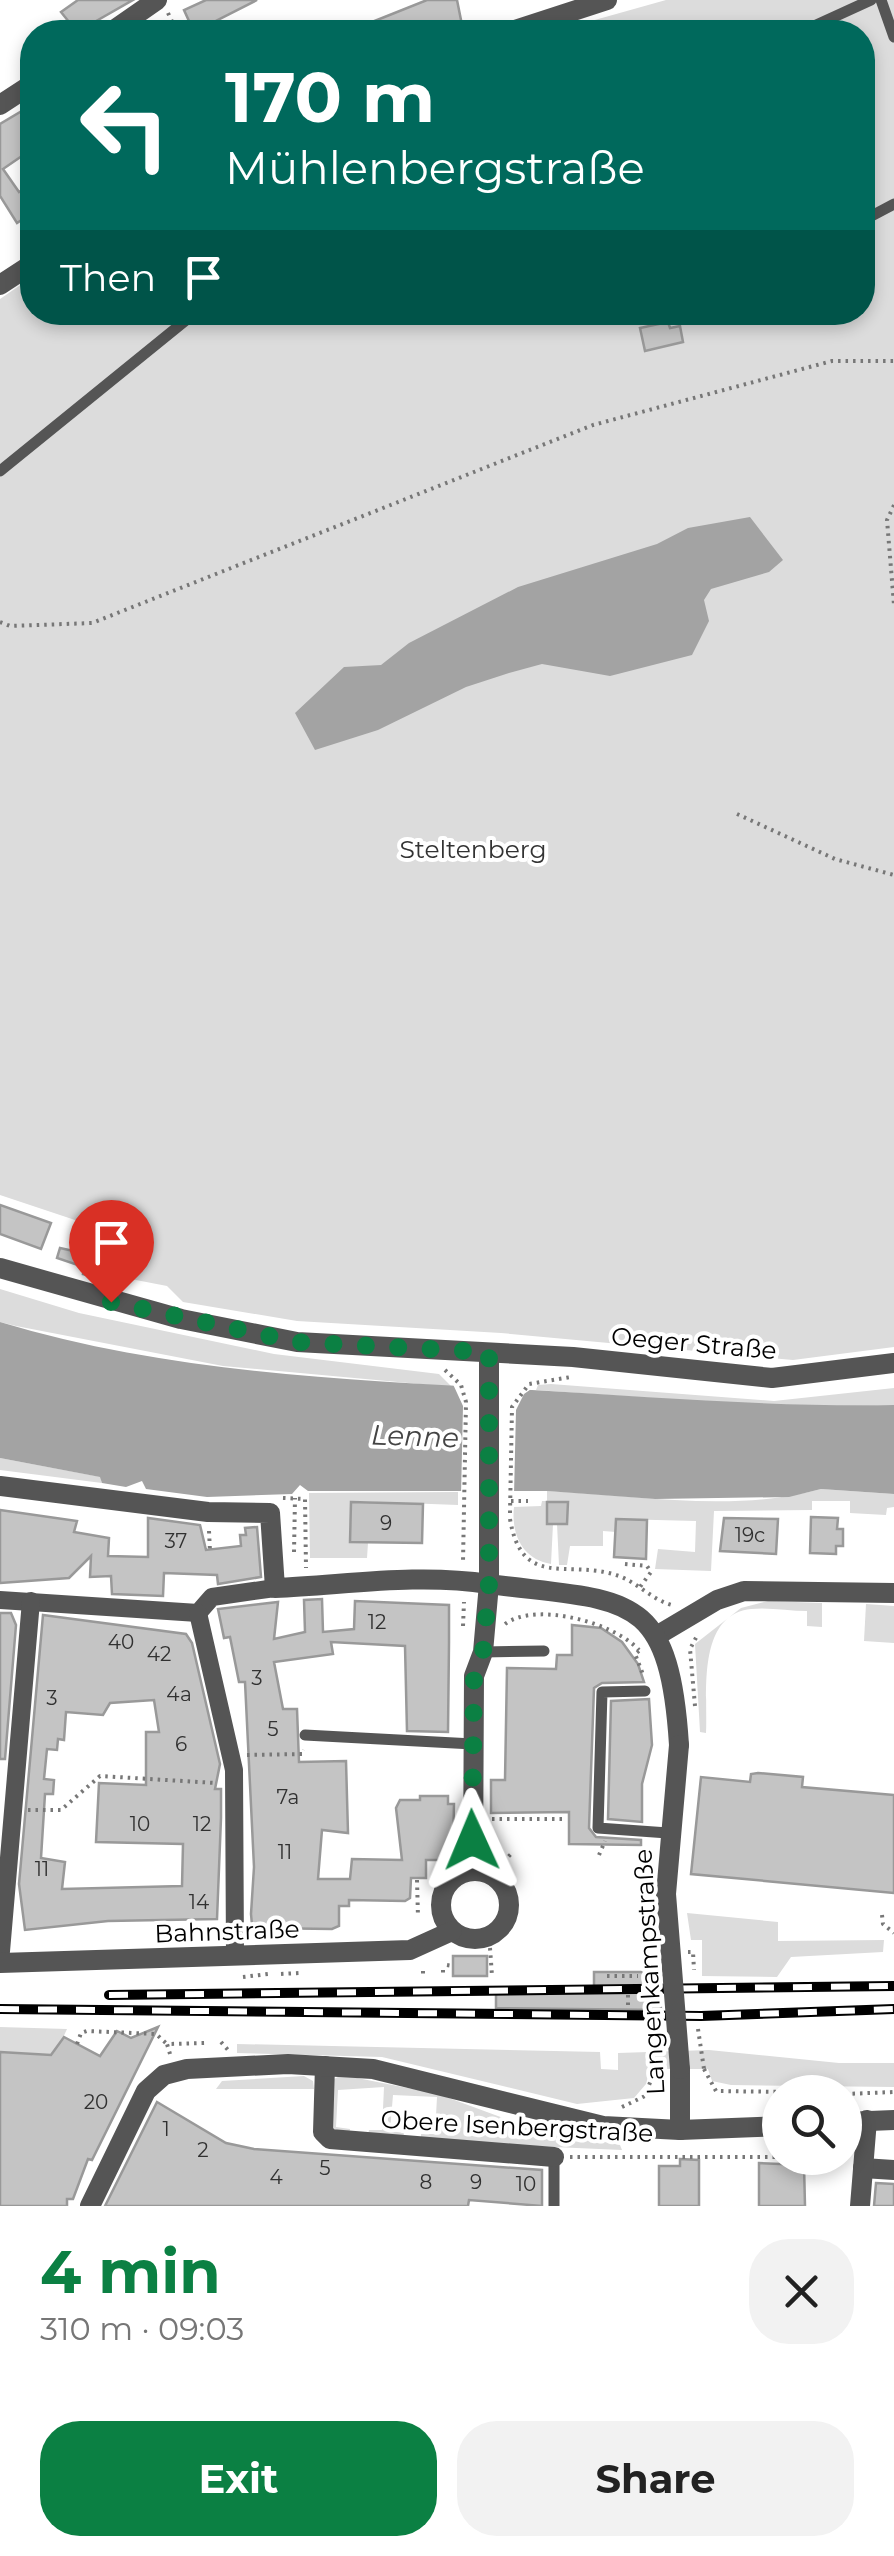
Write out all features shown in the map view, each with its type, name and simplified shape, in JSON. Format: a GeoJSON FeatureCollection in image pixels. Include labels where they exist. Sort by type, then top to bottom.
{"type":"FeatureCollection","features":[{"type":"Feature","properties":{"kind":"street"},"geometry":{"type":"LineString","coordinates":[[129,20],[157,0]]}},
{"type":"Feature","properties":{"kind":"street"},"geometry":{"type":"LineString","coordinates":[[546,20],[607,0]]}},
{"type":"Feature","properties":{"kind":"street","name":"Oeger Straße"},"geometry":{"type":"LineString","coordinates":[[0,1268],[181,1319],[297,1342],[489,1362],[772,1378],[894,1363]]}},
{"type":"Feature","properties":{"kind":"street"},"geometry":{"type":"LineString","coordinates":[[452,1931],[444,1922],[440,1899],[452,1879],[479,1865],[474,1676],[483,1652],[489,1584],[489,1362]]}},
{"type":"Feature","properties":{"kind":"street"},"geometry":{"type":"LineString","coordinates":[[0,1486],[208,1512],[270,1514],[282,1587]]}},
{"type":"Feature","properties":{"kind":"street"},"geometry":{"type":"LineString","coordinates":[[198,1614],[212,1597],[282,1587],[378,1585],[406,1577],[464,1580],[602,1600],[623,1607],[658,1635],[717,1600],[744,1591],[894,1593]]}},
{"type":"Feature","properties":{"kind":"street"},"geometry":{"type":"LineString","coordinates":[[0,1600],[198,1614]]}},
{"type":"Feature","properties":{"kind":"street"},"geometry":{"type":"LineString","coordinates":[[0,1963],[8,1819],[31,1601]]}},
{"type":"Feature","properties":{"kind":"street"},"geometry":{"type":"LineString","coordinates":[[198,1614],[231,1756],[236,1954]]}},
{"type":"Feature","properties":{"kind":"street","name":"Langenkampstraße"},"geometry":{"type":"LineString","coordinates":[[658,1635],[675,1686],[679,1745],[668,1834],[666,1894],[680,2069],[680,2130]]}},
{"type":"Feature","properties":{"kind":"street","name":"Bahnstraße"},"geometry":{"type":"LineString","coordinates":[[0,1963],[410,1950],[452,1931],[473,1939],[485,1938],[504,1924],[509,1901],[501,1882],[479,1865]]}},
{"type":"Feature","properties":{"kind":"street"},"geometry":{"type":"LineString","coordinates":[[90,2206],[146,2091],[172,2062],[324,2066],[398,2074],[602,2126],[680,2130],[762,2127]]}},
{"type":"Feature","properties":{"kind":"street","name":"Obere Isenbergstraße"},"geometry":{"type":"LineString","coordinates":[[324,2066],[326,2137],[554,2157]]}},
{"type":"Feature","properties":{"kind":"street"},"geometry":{"type":"LineString","coordinates":[[862,2120],[894,2120]]}},
{"type":"Feature","properties":{"kind":"street"},"geometry":{"type":"LineString","coordinates":[[867,2120],[862,2168],[894,2170]]}},
{"type":"Feature","properties":{"kind":"street"},"geometry":{"type":"LineString","coordinates":[[860,2206],[862,2175]]}},
{"type":"Feature","properties":{"kind":"lane"},"geometry":{"type":"LineString","coordinates":[[827,20],[871,0]]}},
{"type":"Feature","properties":{"kind":"lane"},"geometry":{"type":"LineString","coordinates":[[881,0],[894,38]]}},
{"type":"Feature","properties":{"kind":"lane"},"geometry":{"type":"LineString","coordinates":[[0,470],[180,325]]}},
{"type":"Feature","properties":{"kind":"lane"},"geometry":{"type":"LineString","coordinates":[[483,1652],[544,1650]]}},
{"type":"Feature","properties":{"kind":"lane"},"geometry":{"type":"LineString","coordinates":[[645,1689],[602,1692],[598,1828],[668,1834]]}},
{"type":"Feature","properties":{"kind":"lane"},"geometry":{"type":"LineString","coordinates":[[305,1735],[473,1744]]}},
{"type":"Feature","properties":{"kind":"lane"},"geometry":{"type":"LineString","coordinates":[[554,2157],[554,2206]]}},
{"type":"Feature","properties":{"kind":"path"},"geometry":{"type":"LineString","coordinates":[[0,622],[10,626],[92,623],[593,425],[832,361],[894,361]]}},
{"type":"Feature","properties":{"kind":"path"},"geometry":{"type":"LineString","coordinates":[[894,505],[887,520],[894,604]]}},
{"type":"Feature","properties":{"kind":"path"},"geometry":{"type":"LineString","coordinates":[[738,814],[835,860],[894,875]]}},
{"type":"Feature","properties":{"kind":"path"},"geometry":{"type":"LineString","coordinates":[[444,1369],[465,1395],[464,1626]]}},
{"type":"Feature","properties":{"kind":"path"},"geometry":{"type":"LineString","coordinates":[[509,1516],[512,1407],[522,1389],[542,1379]]}},
{"type":"Feature","properties":{"kind":"path"},"geometry":{"type":"LineString","coordinates":[[282,1587],[297,1530],[295,1498]]}},
{"type":"Feature","properties":{"kind":"path"},"geometry":{"type":"LineString","coordinates":[[511,1498],[528,1500]]}},
{"type":"Feature","properties":{"kind":"path"},"geometry":{"type":"LineString","coordinates":[[625,1564],[646,1566],[651,1572],[640,1587]]}},
{"type":"Feature","properties":{"kind":"path"},"geometry":{"type":"LineString","coordinates":[[502,1627],[520,1617],[584,1618],[620,1632],[640,1651],[654,1678]]}},
{"type":"Feature","properties":{"kind":"path"},"geometry":{"type":"LineString","coordinates":[[640,1651],[635,1654],[645,1689]]}},
{"type":"Feature","properties":{"kind":"path"},"geometry":{"type":"LineString","coordinates":[[231,1756],[303,1754],[305,1735]]}},
{"type":"Feature","properties":{"kind":"path"},"geometry":{"type":"LineString","coordinates":[[8,1819],[61,1810],[100,1776],[234,1784]]}},
{"type":"Feature","properties":{"kind":"path"},"geometry":{"type":"LineString","coordinates":[[482,1818],[567,1819]]}},
{"type":"Feature","properties":{"kind":"path"},"geometry":{"type":"LineString","coordinates":[[599,1855],[604,1841]]}},
{"type":"Feature","properties":{"kind":"path"},"geometry":{"type":"LineString","coordinates":[[498,1867],[511,1854]]}},
{"type":"Feature","properties":{"kind":"path"},"geometry":{"type":"LineString","coordinates":[[642,1856],[652,1856]]}},
{"type":"Feature","properties":{"kind":"path"},"geometry":{"type":"LineString","coordinates":[[479,1865],[504,1859]]}},
{"type":"Feature","properties":{"kind":"path"},"geometry":{"type":"LineString","coordinates":[[417,1880],[418,1917]]}},
{"type":"Feature","properties":{"kind":"path"},"geometry":{"type":"LineString","coordinates":[[882,1915],[884,1924],[894,1932]]}},
{"type":"Feature","properties":{"kind":"path"},"geometry":{"type":"LineString","coordinates":[[490,1948],[492,1976]]}},
{"type":"Feature","properties":{"kind":"path"},"geometry":{"type":"LineString","coordinates":[[607,1984],[607,1974],[638,1976]]}},
{"type":"Feature","properties":{"kind":"path"},"geometry":{"type":"LineString","coordinates":[[243,1977],[265,1976]]}},
{"type":"Feature","properties":{"kind":"path"},"geometry":{"type":"LineString","coordinates":[[292,1977],[300,1982]]}},
{"type":"Feature","properties":{"kind":"path"},"geometry":{"type":"LineString","coordinates":[[628,2009],[628,1999],[657,2002]]}},
{"type":"Feature","properties":{"kind":"path"},"geometry":{"type":"LineString","coordinates":[[77,2044],[87,2030],[156,2034],[166,2044],[172,2062]]}},
{"type":"Feature","properties":{"kind":"path"},"geometry":{"type":"LineString","coordinates":[[166,2044],[206,2044]]}},
{"type":"Feature","properties":{"kind":"path"},"geometry":{"type":"LineString","coordinates":[[634,2104],[650,2089],[655,2069]]}},
{"type":"Feature","properties":{"kind":"path"},"geometry":{"type":"LineString","coordinates":[[704,2069],[716,2091],[762,2092]]}},
{"type":"Feature","properties":{"kind":"path"},"geometry":{"type":"LineString","coordinates":[[862,2093],[894,2092]]}},
{"type":"Feature","properties":{"kind":"path","name":"Obere Isenbergstraße"},"geometry":{"type":"LineString","coordinates":[[554,2157],[762,2157]]}},
{"type":"Feature","properties":{"kind":"green space","name":"Steltenberg"},"geometry":{"type":"Polygon","coordinates":[[[666,0],[894,0],[894,1347],[793,1360],[501,1333],[297,1321],[183,1302],[167,1286],[110,1275],[115,1237],[111,1232],[0,1195],[0,299],[20,285],[20,325],[875,325],[875,20],[595,20],[666,0]]]}},
{"type":"Feature","properties":{"kind":"green space"},"geometry":{"type":"Polygon","coordinates":[[[0,1289],[79,1313],[274,1354],[439,1374],[452,1387],[223,1366],[16,1326],[0,1322],[0,1289]]]}},
{"type":"Feature","properties":{"kind":"green space"},"geometry":{"type":"Polygon","coordinates":[[[538,1385],[774,1401],[894,1388],[894,1405],[779,1407],[536,1390],[538,1385]]]}},
{"type":"Feature","properties":{"kind":"green space"},"geometry":{"type":"Polygon","coordinates":[[[0,1458],[101,1477],[102,1483],[0,1470],[0,1458]]]}},
{"type":"Feature","properties":{"kind":"green space"},"geometry":{"type":"Polygon","coordinates":[[[821,1489],[894,1494],[894,1507],[887,1508],[886,1515],[850,1513],[850,1501],[812,1501],[812,1510],[714,1511],[711,1571],[655,1569],[658,1549],[695,1552],[696,1521],[617,1519],[616,1532],[603,1531],[603,1546],[570,1546],[567,1565],[559,1565],[557,1524],[567,1524],[568,1502],[547,1502],[547,1523],[553,1524],[551,1564],[526,1551],[514,1527],[514,1507],[541,1506],[542,1501],[547,1501],[547,1491],[720,1501],[788,1496],[821,1489]]]}},
{"type":"Feature","properties":{"kind":"green space"},"geometry":{"type":"Polygon","coordinates":[[[458,1492],[458,1505],[351,1501],[349,1542],[368,1543],[367,1558],[310,1558],[309,1493],[458,1492]]]}},
{"type":"Feature","properties":{"kind":"green space"},"geometry":{"type":"Polygon","coordinates":[[[768,1601],[822,1603],[822,1627],[807,1626],[807,1611],[751,1609],[734,1614],[768,1601]]]}},
{"type":"Feature","properties":{"kind":"green space"},"geometry":{"type":"Polygon","coordinates":[[[866,1604],[894,1606],[894,1643],[864,1641],[866,1604]]]}},
{"type":"Feature","properties":{"kind":"green space"},"geometry":{"type":"Polygon","coordinates":[[[732,1615],[713,1641],[709,1659],[706,1733],[700,1732],[695,1644],[732,1615]]]}},
{"type":"Feature","properties":{"kind":"green space"},"geometry":{"type":"Polygon","coordinates":[[[687,1913],[778,1922],[778,1941],[884,1940],[883,1952],[791,1957],[777,1977],[702,1976],[702,1940],[691,1940],[687,1913]]]}},
{"type":"Feature","properties":{"kind":"green space"},"geometry":{"type":"Polygon","coordinates":[[[0,2027],[67,2029],[55,2055],[0,2052],[0,2027]]]}},
{"type":"Feature","properties":{"kind":"green space"},"geometry":{"type":"Polygon","coordinates":[[[237,2044],[600,2052],[601,2069],[618,2070],[618,2053],[709,2050],[839,2063],[894,2063],[894,2087],[862,2087],[862,2075],[762,2075],[762,2085],[731,2085],[712,2081],[708,2069],[650,2069],[646,2084],[634,2098],[577,2104],[382,2057],[237,2053],[237,2044]]]}},
{"type":"Feature","properties":{"kind":"green space"},"geometry":{"type":"Polygon","coordinates":[[[342,2075],[438,2094],[528,2127],[620,2145],[622,2150],[421,2141],[421,2134],[435,2134],[437,2097],[393,2095],[390,2131],[404,2133],[403,2139],[368,2136],[369,2130],[382,2130],[384,2087],[338,2090],[336,2127],[350,2129],[349,2135],[331,2132],[332,2080],[342,2075]]]}},
{"type":"Feature","properties":{"kind":"green space"},"geometry":{"type":"Polygon","coordinates":[[[304,2076],[313,2081],[314,2089],[216,2089],[222,2081],[304,2076]]]}},
{"type":"Feature","properties":{"kind":"water"},"geometry":{"type":"Polygon","coordinates":[[[750,517],[783,560],[769,572],[711,589],[704,600],[709,621],[692,655],[610,676],[542,664],[466,687],[378,730],[315,750],[295,713],[344,667],[381,665],[409,643],[518,587],[657,544],[688,528],[750,517]]]}},
{"type":"Feature","properties":{"kind":"water","name":"Lenne"},"geometry":{"type":"Polygon","coordinates":[[[0,1322],[131,1353],[264,1372],[713,1401],[894,1405],[894,1494],[821,1489],[789,1497],[655,1499],[547,1491],[308,1491],[300,1485],[292,1494],[207,1497],[146,1489],[142,1481],[126,1487],[102,1483],[100,1477],[0,1458],[0,1322]]]}},
{"type":"Feature","properties":{"kind":"pier"},"geometry":{"type":"Polygon","coordinates":[[[452,1382],[537,1385],[524,1394],[516,1410],[514,1495],[461,1495],[463,1406],[452,1382]]]}},
{"type":"Feature","properties":{"kind":"building"},"geometry":{"type":"Polygon","coordinates":[[[78,0],[133,0],[98,20],[67,20],[61,12],[78,0]]]}},
{"type":"Feature","properties":{"kind":"building"},"geometry":{"type":"Polygon","coordinates":[[[206,0],[257,0],[218,20],[189,20],[184,10],[206,0]]]}},
{"type":"Feature","properties":{"kind":"building"},"geometry":{"type":"Polygon","coordinates":[[[427,0],[457,0],[461,20],[377,20],[427,0]]]}},
{"type":"Feature","properties":{"kind":"building"},"geometry":{"type":"Polygon","coordinates":[[[20,112],[20,157],[3,169],[20,191],[17,223],[0,196],[0,124],[20,112]]]}},
{"type":"Feature","properties":{"kind":"building"},"geometry":{"type":"Polygon","coordinates":[[[680,326],[683,342],[645,351],[640,328],[680,326]]]}},
{"type":"Feature","properties":{"kind":"building"},"geometry":{"type":"Polygon","coordinates":[[[0,1205],[51,1223],[41,1249],[0,1234],[0,1205]]]}},
{"type":"Feature","properties":{"kind":"building"},"geometry":{"type":"Polygon","coordinates":[[[60,1248],[105,1258],[102,1279],[83,1274],[84,1267],[57,1258],[60,1248]]]}},
{"type":"Feature","properties":{"kind":"building"},"geometry":{"type":"Polygon","coordinates":[[[351,1502],[423,1504],[422,1543],[350,1542],[351,1502]]]}},
{"type":"Feature","properties":{"kind":"building"},"geometry":{"type":"Polygon","coordinates":[[[547,1502],[568,1502],[567,1524],[547,1524],[547,1502]]]}},
{"type":"Feature","properties":{"kind":"building"},"geometry":{"type":"Polygon","coordinates":[[[0,1510],[77,1521],[74,1532],[109,1538],[108,1556],[148,1557],[148,1518],[200,1525],[206,1550],[241,1546],[240,1535],[246,1535],[245,1528],[257,1527],[261,1577],[218,1584],[217,1575],[164,1573],[163,1596],[112,1594],[111,1576],[90,1577],[91,1556],[69,1578],[0,1583],[0,1510]]]}},
{"type":"Feature","properties":{"kind":"building"},"geometry":{"type":"Polygon","coordinates":[[[811,1517],[838,1518],[843,1546],[836,1546],[836,1554],[810,1553],[811,1517]]]}},
{"type":"Feature","properties":{"kind":"building"},"geometry":{"type":"Polygon","coordinates":[[[724,1518],[778,1519],[776,1554],[720,1551],[724,1518]]]}},
{"type":"Feature","properties":{"kind":"building"},"geometry":{"type":"Polygon","coordinates":[[[616,1519],[647,1520],[646,1559],[614,1557],[616,1519]]]}},
{"type":"Feature","properties":{"kind":"building"},"geometry":{"type":"Polygon","coordinates":[[[322,1599],[323,1632],[354,1629],[355,1601],[449,1605],[448,1732],[407,1731],[405,1646],[331,1642],[333,1654],[274,1662],[283,1709],[297,1709],[299,1762],[346,1761],[348,1833],[322,1830],[318,1879],[350,1879],[352,1859],[402,1860],[396,1808],[400,1800],[420,1800],[420,1796],[448,1796],[448,1804],[454,1804],[453,1852],[448,1852],[448,1860],[426,1860],[426,1878],[411,1878],[410,1898],[405,1901],[349,1900],[349,1906],[339,1906],[339,1926],[332,1929],[259,1928],[252,1925],[251,1914],[254,1867],[245,1682],[239,1682],[230,1637],[224,1638],[218,1609],[278,1602],[274,1639],[305,1632],[304,1600],[322,1599]]]}},
{"type":"Feature","properties":{"kind":"building"},"geometry":{"type":"Polygon","coordinates":[[[0,1613],[11,1613],[16,1625],[5,1759],[0,1759],[0,1613]]]}},
{"type":"Feature","properties":{"kind":"building"},"geometry":{"type":"Polygon","coordinates":[[[43,1615],[186,1634],[192,1643],[220,1764],[215,1789],[221,1789],[217,1919],[108,1921],[25,1930],[19,1884],[43,1615]],[[154,1700],[110,1703],[103,1715],[66,1712],[64,1740],[58,1739],[57,1750],[47,1749],[44,1779],[54,1780],[53,1794],[45,1794],[41,1858],[65,1862],[62,1889],[182,1886],[183,1844],[96,1842],[99,1783],[146,1785],[146,1732],[159,1732],[154,1700]]]}},
{"type":"Feature","properties":{"kind":"building"},"geometry":{"type":"Polygon","coordinates":[[[572,1625],[601,1628],[622,1642],[638,1664],[644,1682],[602,1683],[594,1688],[589,1828],[596,1837],[641,1840],[641,1845],[569,1844],[569,1812],[491,1813],[491,1780],[505,1780],[507,1668],[556,1669],[557,1655],[572,1655],[572,1625]]]}},
{"type":"Feature","properties":{"kind":"building"},"geometry":{"type":"Polygon","coordinates":[[[649,1699],[652,1745],[642,1784],[642,1822],[608,1819],[611,1701],[649,1699]]]}},
{"type":"Feature","properties":{"kind":"building"},"geometry":{"type":"Polygon","coordinates":[[[751,1774],[803,1777],[802,1787],[894,1795],[894,1893],[691,1874],[701,1777],[750,1782],[751,1774]]]}},
{"type":"Feature","properties":{"kind":"building"},"geometry":{"type":"Polygon","coordinates":[[[453,1956],[487,1956],[487,1976],[453,1976],[453,1956]]]}},
{"type":"Feature","properties":{"kind":"building"},"geometry":{"type":"Polygon","coordinates":[[[594,1972],[646,1972],[646,1992],[660,1992],[661,2010],[496,2008],[496,1992],[594,1992],[594,1972]]]}},
{"type":"Feature","properties":{"kind":"building"},"geometry":{"type":"Polygon","coordinates":[[[158,2027],[92,2160],[88,2159],[73,2199],[67,2199],[67,2206],[0,2206],[0,2052],[51,2055],[64,2037],[100,2056],[117,2031],[131,2038],[158,2027]]]}},
{"type":"Feature","properties":{"kind":"building"},"geometry":{"type":"Polygon","coordinates":[[[157,2102],[226,2143],[254,2149],[542,2170],[542,2206],[469,2200],[468,2206],[105,2206],[157,2102]]]}},
{"type":"Feature","properties":{"kind":"building"},"geometry":{"type":"Polygon","coordinates":[[[680,2159],[699,2160],[699,2206],[659,2206],[659,2166],[680,2166],[680,2159]]]}},
{"type":"Feature","properties":{"kind":"building"},"geometry":{"type":"Polygon","coordinates":[[[759,2163],[762,2175],[804,2175],[805,2206],[759,2206],[759,2163]]]}},
{"type":"Feature","properties":{"kind":"building"},"geometry":{"type":"Polygon","coordinates":[[[876,2183],[894,2184],[894,2206],[874,2206],[876,2183]]]}},
{"type":"Feature","properties":{"kind":"railway"},"geometry":{"type":"LineString","coordinates":[[109,1995],[894,1986]]}},
{"type":"Feature","properties":{"kind":"railway"},"geometry":{"type":"LineString","coordinates":[[0,2009],[701,2016],[894,2009]]}},
{"type":"Feature","properties":{"kind":"route"},"geometry":{"type":"LineString","coordinates":[[111,1302],[297,1342],[489,1352],[489,1584],[483,1652],[474,1676],[472,1840]]}}]}
